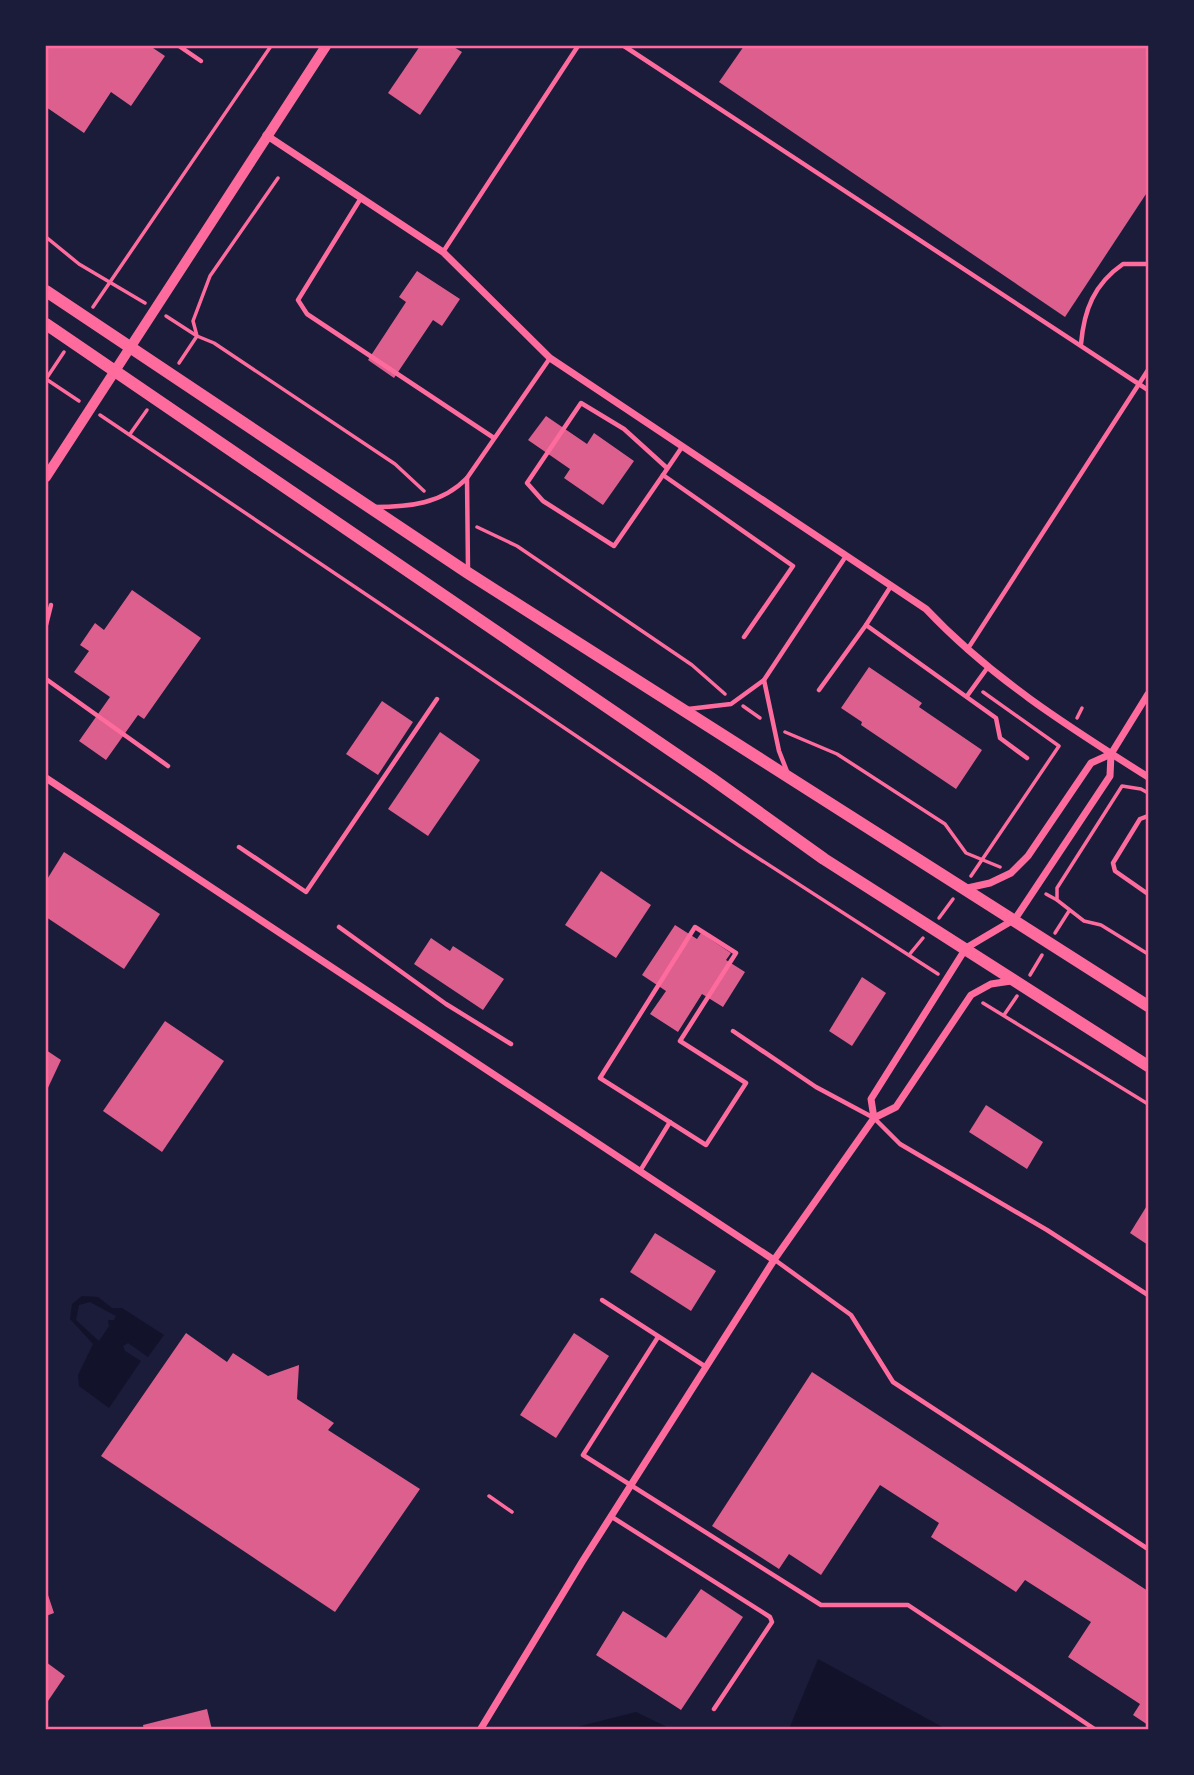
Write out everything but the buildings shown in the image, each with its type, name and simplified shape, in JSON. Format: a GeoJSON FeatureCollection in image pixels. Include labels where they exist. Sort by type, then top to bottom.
{"type":"FeatureCollection","features":[{"type":"Feature","properties":{"kind":"main road"},"geometry":{"type":"LineString","coordinates":[[46,291],[365,507],[961,889],[1015,919],[1149,1006]]}},
{"type":"Feature","properties":{"kind":"main road"},"geometry":{"type":"LineString","coordinates":[[46,324],[711,778],[824,859],[1149,1066]]}},
{"type":"Feature","properties":{"kind":"street"},"geometry":{"type":"LineString","coordinates":[[46,477],[265,134],[326,46]]}},
{"type":"Feature","properties":{"kind":"street"},"geometry":{"type":"LineString","coordinates":[[265,134],[443,252],[550,358],[926,610],[966,651],[1066,727],[1149,777]]}},
{"type":"Feature","properties":{"kind":"street"},"geometry":{"type":"LineString","coordinates":[[874,1118],[871,1098],[965,948],[1015,919],[1110,776],[1111,754],[1149,694]]}},
{"type":"Feature","properties":{"kind":"street"},"geometry":{"type":"LineString","coordinates":[[961,889],[990,883],[1011,873],[1028,856],[1091,763],[1111,754]]}},
{"type":"Feature","properties":{"kind":"street"},"geometry":{"type":"LineString","coordinates":[[46,778],[774,1260]]}},
{"type":"Feature","properties":{"kind":"street"},"geometry":{"type":"LineString","coordinates":[[480,1730],[611,1516],[774,1260],[874,1118],[895,1107],[971,995],[991,984],[1021,983]]}},
{"type":"Feature","properties":{"kind":"lane"},"geometry":{"type":"LineString","coordinates":[[178,46],[201,61]]}},
{"type":"Feature","properties":{"kind":"lane"},"geometry":{"type":"LineString","coordinates":[[443,252],[578,46]]}},
{"type":"Feature","properties":{"kind":"lane"},"geometry":{"type":"LineString","coordinates":[[624,46],[1149,390]]}},
{"type":"Feature","properties":{"kind":"lane"},"geometry":{"type":"LineString","coordinates":[[361,198],[298,300],[307,314],[494,438]]}},
{"type":"Feature","properties":{"kind":"lane"},"geometry":{"type":"LineString","coordinates":[[1081,345],[1087,305],[1104,281],[1124,264],[1149,264]]}},
{"type":"Feature","properties":{"kind":"lane"},"geometry":{"type":"LineString","coordinates":[[365,507],[419,504],[453,492],[467,478],[550,358]]}},
{"type":"Feature","properties":{"kind":"lane"},"geometry":{"type":"LineString","coordinates":[[966,651],[1149,370]]}},
{"type":"Feature","properties":{"kind":"lane"},"geometry":{"type":"LineString","coordinates":[[667,468],[624,429],[581,403],[527,483],[543,501],[614,546],[682,447]]}},
{"type":"Feature","properties":{"kind":"lane"},"geometry":{"type":"LineString","coordinates":[[663,475],[793,566],[744,637]]}},
{"type":"Feature","properties":{"kind":"lane"},"geometry":{"type":"LineString","coordinates":[[467,478],[468,573]]}},
{"type":"Feature","properties":{"kind":"lane"},"geometry":{"type":"LineString","coordinates":[[683,709],[735,701],[764,680],[846,556]]}},
{"type":"Feature","properties":{"kind":"lane"},"geometry":{"type":"LineString","coordinates":[[819,691],[891,586]]}},
{"type":"Feature","properties":{"kind":"lane"},"geometry":{"type":"LineString","coordinates":[[46,625],[51,605]]}},
{"type":"Feature","properties":{"kind":"lane"},"geometry":{"type":"LineString","coordinates":[[866,625],[996,718],[1000,738],[1027,758]]}},
{"type":"Feature","properties":{"kind":"lane"},"geometry":{"type":"LineString","coordinates":[[967,696],[988,667]]}},
{"type":"Feature","properties":{"kind":"lane"},"geometry":{"type":"LineString","coordinates":[[46,679],[168,766]]}},
{"type":"Feature","properties":{"kind":"lane"},"geometry":{"type":"LineString","coordinates":[[764,680],[779,751],[790,778]]}},
{"type":"Feature","properties":{"kind":"lane"},"geometry":{"type":"LineString","coordinates":[[239,847],[306,892],[437,699]]}},
{"type":"Feature","properties":{"kind":"lane"},"geometry":{"type":"LineString","coordinates":[[1148,891],[1115,872],[1113,863],[1140,819],[1149,816]]}},
{"type":"Feature","properties":{"kind":"lane"},"geometry":{"type":"LineString","coordinates":[[339,927],[446,1004],[512,1044]]}},
{"type":"Feature","properties":{"kind":"lane"},"geometry":{"type":"LineString","coordinates":[[695,927],[736,953],[680,1041],[746,1083],[706,1145],[670,1122],[600,1077],[695,927]]}},
{"type":"Feature","properties":{"kind":"lane"},"geometry":{"type":"LineString","coordinates":[[733,1031],[816,1087],[874,1118],[896,1141],[1047,1230],[1149,1295]]}},
{"type":"Feature","properties":{"kind":"lane"},"geometry":{"type":"LineString","coordinates":[[640,1172],[670,1122]]}},
{"type":"Feature","properties":{"kind":"lane"},"geometry":{"type":"LineString","coordinates":[[774,1260],[852,1315],[893,1382],[1149,1549]]}},
{"type":"Feature","properties":{"kind":"lane"},"geometry":{"type":"LineString","coordinates":[[602,1300],[706,1367]]}},
{"type":"Feature","properties":{"kind":"lane"},"geometry":{"type":"LineString","coordinates":[[658,1337],[583,1455],[821,1605],[908,1605],[1096,1730]]}},
{"type":"Feature","properties":{"kind":"lane"},"geometry":{"type":"LineString","coordinates":[[611,1516],[770,1618],[772,1622],[714,1709]]}},
{"type":"Feature","properties":{"kind":"path"},"geometry":{"type":"LineString","coordinates":[[46,237],[79,264],[110,281],[271,46]]}},
{"type":"Feature","properties":{"kind":"path"},"geometry":{"type":"LineString","coordinates":[[278,178],[210,276],[193,321],[197,336],[214,343],[395,464],[436,499]]}},
{"type":"Feature","properties":{"kind":"path"},"geometry":{"type":"LineString","coordinates":[[130,434],[741,847],[909,955],[985,858],[966,853],[945,824],[837,754],[774,727],[718,689],[692,665],[517,546],[467,521]]}},
{"type":"Feature","properties":{"kind":"path"},"geometry":{"type":"LineString","coordinates":[[1149,793],[1122,786],[1057,888],[1056,900],[1084,921],[1101,925],[1149,954]]}},
{"type":"Feature","properties":{"kind":"path"},"geometry":{"type":"LineString","coordinates":[[1004,1016],[1021,983],[1069,911]]}},
{"type":"Feature","properties":{"kind":"path"},"geometry":{"type":"LineString","coordinates":[[985,1004],[1149,1104]]}},
{"type":"Feature","properties":{"kind":"path"},"geometry":{"type":"LineString","coordinates":[[489,1496],[512,1512]]}},
{"type":"Feature","properties":{"kind":"shaded area"},"geometry":{"type":"Polygon","coordinates":[[[82,1296],[98,1297],[112,1308],[122,1308],[164,1335],[148,1357],[128,1343],[123,1346],[125,1351],[141,1361],[109,1408],[79,1386],[78,1375],[93,1344],[70,1319],[72,1304],[82,1296]],[[90,1302],[79,1305],[76,1320],[99,1341],[109,1326],[108,1320],[114,1320],[116,1316],[90,1302]]]}},
{"type":"Feature","properties":{"kind":"shaded area"},"geometry":{"type":"Polygon","coordinates":[[[818,1659],[946,1729],[789,1729],[818,1659]]]}},
{"type":"Feature","properties":{"kind":"shaded area"},"geometry":{"type":"Polygon","coordinates":[[[636,1712],[671,1729],[573,1729],[573,1728],[636,1712]]]}}]}
